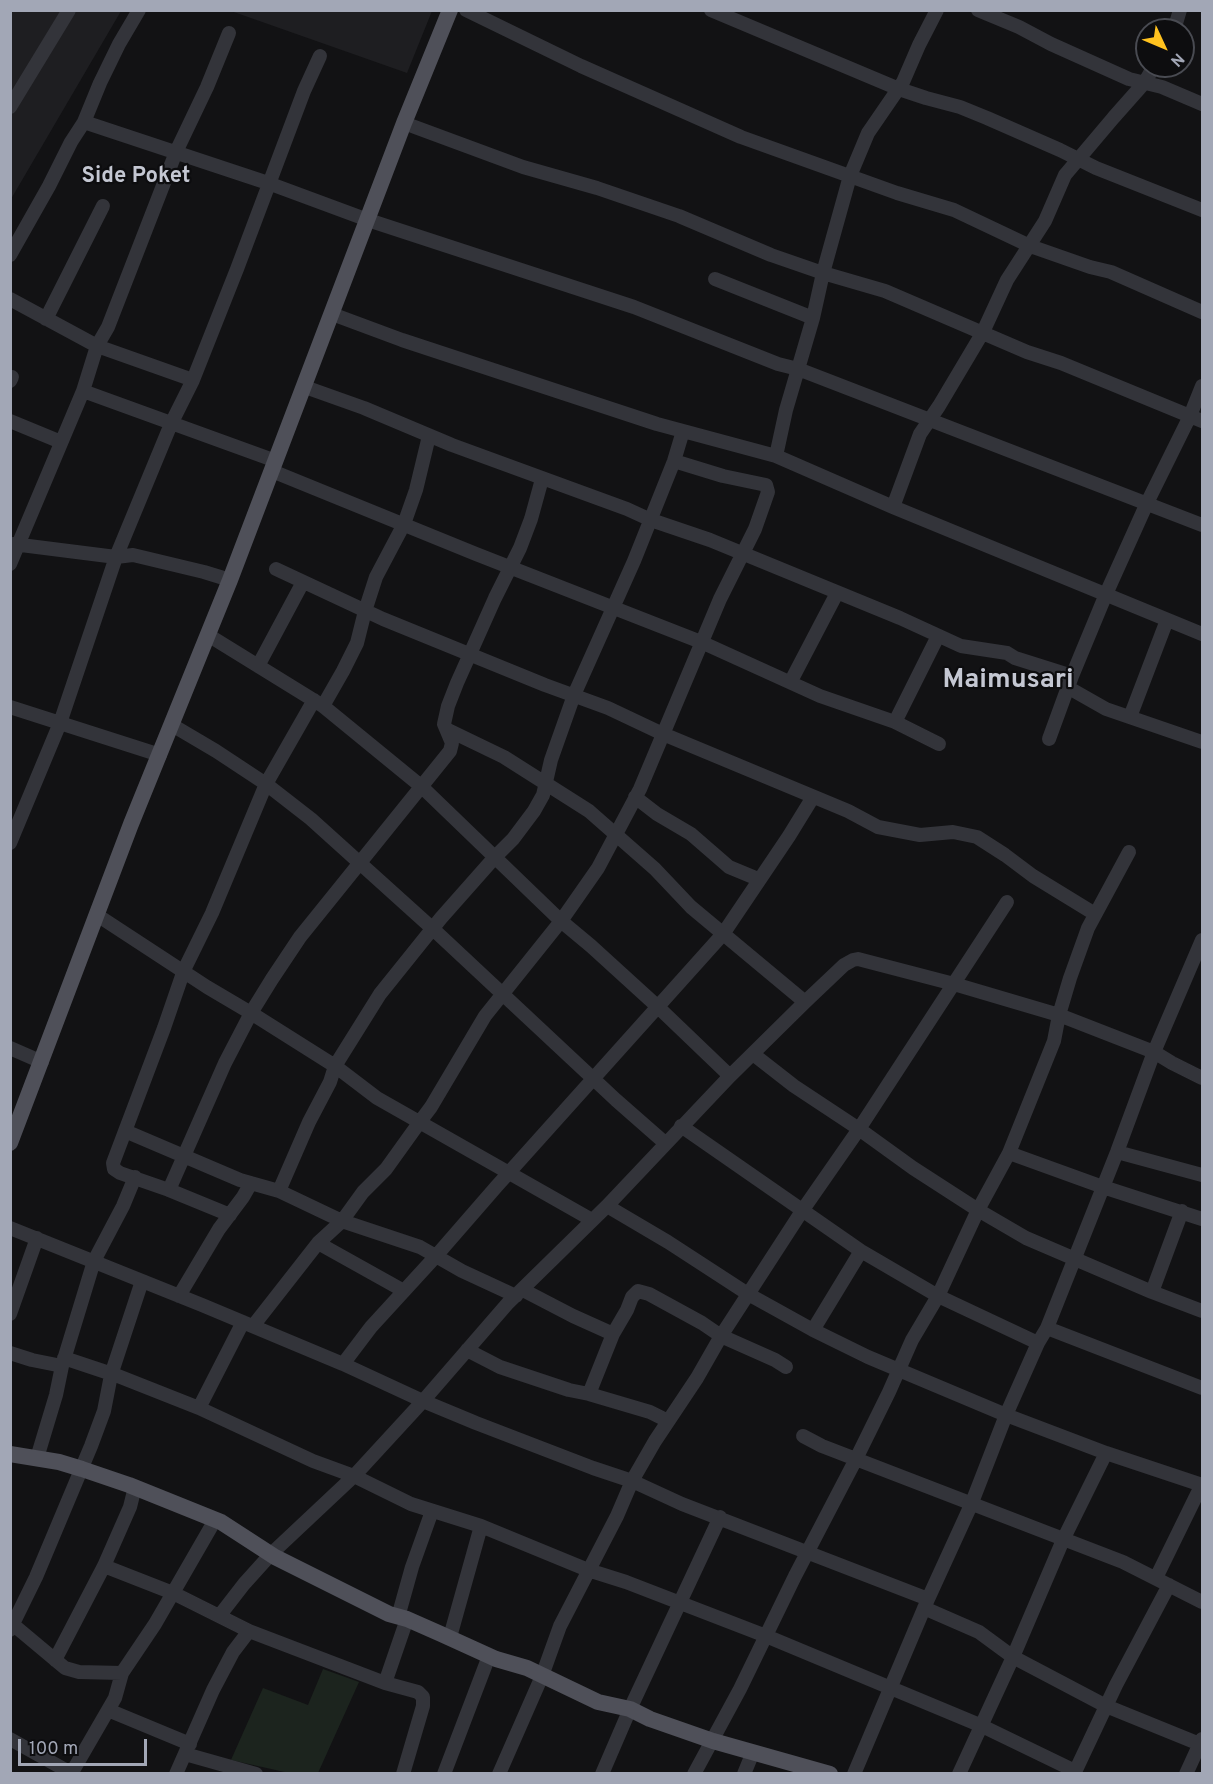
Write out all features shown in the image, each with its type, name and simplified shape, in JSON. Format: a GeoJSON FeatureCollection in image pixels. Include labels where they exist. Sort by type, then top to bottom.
{"type":"FeatureCollection","features":[{"type":"Feature","properties":{"kind":"main road"},"geometry":{"type":"LineString","coordinates":[[11,1141],[97,915],[305,387],[404,123],[450,10]]}},
{"type":"Feature","properties":{"kind":"main road"},"geometry":{"type":"LineString","coordinates":[[10,1454],[59,1462],[82,1469],[135,1487],[215,1520],[271,1554],[389,1614],[450,1637],[489,1656],[527,1668],[598,1702],[630,1709],[650,1719],[713,1741],[830,1773]]}},
{"type":"Feature","properties":{"kind":"street"},"geometry":{"type":"LineString","coordinates":[[10,107],[69,10]]}},
{"type":"Feature","properties":{"kind":"street"},"geometry":{"type":"LineString","coordinates":[[10,255],[84,122],[100,83],[139,10]]}},
{"type":"Feature","properties":{"kind":"street"},"geometry":{"type":"LineString","coordinates":[[466,10],[581,66],[741,137],[954,210],[1030,246],[1111,272],[1203,312]]}},
{"type":"Feature","properties":{"kind":"street"},"geometry":{"type":"LineString","coordinates":[[711,10],[899,89],[960,107],[1096,168],[1203,210]]}},
{"type":"Feature","properties":{"kind":"street"},"geometry":{"type":"LineString","coordinates":[[776,456],[786,410],[850,176],[868,133],[899,89],[937,10]]}},
{"type":"Feature","properties":{"kind":"street"},"geometry":{"type":"LineString","coordinates":[[978,10],[1129,79],[1162,87],[1203,104]]}},
{"type":"Feature","properties":{"kind":"street"},"geometry":{"type":"LineString","coordinates":[[10,564],[15,544],[83,391],[97,346],[108,327],[176,152],[207,87],[229,33]]}},
{"type":"Feature","properties":{"kind":"street"},"geometry":{"type":"LineString","coordinates":[[10,843],[60,723],[117,558],[171,424],[193,380],[304,91],[320,56]]}},
{"type":"Feature","properties":{"kind":"street"},"geometry":{"type":"LineString","coordinates":[[893,507],[920,434],[983,332],[1007,280],[1045,221],[1065,176],[1147,78]]}},
{"type":"Feature","properties":{"kind":"street"},"geometry":{"type":"LineString","coordinates":[[84,122],[268,183],[368,220],[634,307],[1203,525]]}},
{"type":"Feature","properties":{"kind":"street"},"geometry":{"type":"LineString","coordinates":[[404,123],[523,167],[597,188],[679,216],[771,255],[885,291],[1026,351],[1197,418]]}},
{"type":"Feature","properties":{"kind":"street"},"geometry":{"type":"LineString","coordinates":[[46,319],[103,206]]}},
{"type":"Feature","properties":{"kind":"street"},"geometry":{"type":"LineString","coordinates":[[715,279],[813,318]]}},
{"type":"Feature","properties":{"kind":"street"},"geometry":{"type":"LineString","coordinates":[[10,299],[97,346],[193,380]]}},
{"type":"Feature","properties":{"kind":"street"},"geometry":{"type":"LineString","coordinates":[[332,314],[423,347],[683,431],[776,456],[893,507],[1203,634]]}},
{"type":"Feature","properties":{"kind":"street"},"geometry":{"type":"LineString","coordinates":[[305,387],[651,520],[710,540],[900,618],[961,646],[1007,653],[1071,682],[1106,709],[1203,742]]}},
{"type":"Feature","properties":{"kind":"street"},"geometry":{"type":"LineString","coordinates":[[1049,739],[1106,594],[1147,503],[1197,418],[1203,387]]}},
{"type":"Feature","properties":{"kind":"street"},"geometry":{"type":"LineString","coordinates":[[83,391],[171,424],[274,466],[404,524],[701,642],[820,696],[895,722],[939,744]]}},
{"type":"Feature","properties":{"kind":"street"},"geometry":{"type":"LineString","coordinates":[[10,421],[61,442]]}},
{"type":"Feature","properties":{"kind":"street"},"geometry":{"type":"LineString","coordinates":[[279,1191],[335,1066],[380,994],[433,929],[513,839],[543,795],[551,760],[574,695],[651,520],[683,431]]}},
{"type":"Feature","properties":{"kind":"street"},"geometry":{"type":"LineString","coordinates":[[230,1215],[120,1173],[114,1169],[113,1163],[184,970],[212,913],[266,784],[318,703],[343,671],[357,643],[376,578],[404,524],[416,490],[429,436]]}},
{"type":"Feature","properties":{"kind":"street"},"geometry":{"type":"LineString","coordinates":[[199,1408],[248,1324],[318,1243],[342,1221],[363,1192],[386,1169],[431,1107],[485,1016],[561,921],[598,868],[616,835],[663,734],[720,599],[744,554],[768,492],[766,485],[723,476],[674,461]]}},
{"type":"Feature","properties":{"kind":"street"},"geometry":{"type":"LineString","coordinates":[[169,1190],[225,1063],[252,1013],[300,937],[450,751],[452,742],[444,724],[445,717],[457,683],[531,519],[543,479]]}},
{"type":"Feature","properties":{"kind":"street"},"geometry":{"type":"LineString","coordinates":[[15,544],[117,558],[133,555],[230,580]]}},
{"type":"Feature","properties":{"kind":"street"},"geometry":{"type":"LineString","coordinates":[[276,569],[365,611],[545,685],[608,708],[663,734],[848,811],[878,827],[920,835],[953,832],[977,837],[1033,876],[1095,914]]}},
{"type":"Feature","properties":{"kind":"street"},"geometry":{"type":"LineString","coordinates":[[258,666],[303,582]]}},
{"type":"Feature","properties":{"kind":"street"},"geometry":{"type":"LineString","coordinates":[[791,681],[837,593]]}},
{"type":"Feature","properties":{"kind":"street"},"geometry":{"type":"LineString","coordinates":[[1130,717],[1167,620]]}},
{"type":"Feature","properties":{"kind":"street"},"geometry":{"type":"LineString","coordinates":[[208,635],[318,703],[422,787],[561,921],[658,1007],[730,1076]]}},
{"type":"Feature","properties":{"kind":"street"},"geometry":{"type":"LineString","coordinates":[[895,722],[938,636]]}},
{"type":"Feature","properties":{"kind":"street"},"geometry":{"type":"LineString","coordinates":[[10,707],[160,755]]}},
{"type":"Feature","properties":{"kind":"street"},"geometry":{"type":"LineString","coordinates":[[172,725],[266,784],[311,819],[665,1143]]}},
{"type":"Feature","properties":{"kind":"street"},"geometry":{"type":"LineString","coordinates":[[446,729],[504,757],[589,811],[655,869],[691,907],[805,1002]]}},
{"type":"Feature","properties":{"kind":"street"},"geometry":{"type":"LineString","coordinates":[[635,797],[657,814],[691,834],[729,867],[758,879]]}},
{"type":"Feature","properties":{"kind":"street"},"geometry":{"type":"LineString","coordinates":[[343,1364],[370,1327],[658,1007],[690,968],[723,934],[813,797]]}},
{"type":"Feature","properties":{"kind":"street"},"geometry":{"type":"LineString","coordinates":[[694,1773],[713,1741],[856,1459],[912,1340],[938,1296],[978,1210],[1009,1153],[1054,1041],[1070,978],[1095,914],[1129,852]]}},
{"type":"Feature","properties":{"kind":"street"},"geometry":{"type":"LineString","coordinates":[[499,1773],[542,1676],[560,1626],[617,1516],[632,1481],[748,1294],[1007,902]]}},
{"type":"Feature","properties":{"kind":"street"},"geometry":{"type":"LineString","coordinates":[[97,915],[207,987],[335,1066],[377,1098],[592,1221]]}},
{"type":"Feature","properties":{"kind":"street"},"geometry":{"type":"LineString","coordinates":[[854,1773],[971,1505],[1006,1415],[1047,1328],[1154,1052],[1203,940]]}},
{"type":"Feature","properties":{"kind":"street"},"geometry":{"type":"LineString","coordinates":[[220,1615],[271,1554],[354,1476],[519,1293],[607,1206],[730,1076],[844,965],[853,960],[858,959],[954,984],[1059,1015],[1154,1052],[1203,1078]]}},
{"type":"Feature","properties":{"kind":"street"},"geometry":{"type":"LineString","coordinates":[[10,1048],[42,1062]]}},
{"type":"Feature","properties":{"kind":"street"},"geometry":{"type":"LineString","coordinates":[[753,1054],[794,1086],[913,1168],[1026,1238],[1152,1292],[1203,1311]]}},
{"type":"Feature","properties":{"kind":"street"},"geometry":{"type":"LineString","coordinates":[[681,1126],[861,1251],[938,1296],[1038,1343]]}},
{"type":"Feature","properties":{"kind":"street"},"geometry":{"type":"LineString","coordinates":[[125,1131],[184,1157],[251,1183],[279,1191],[342,1221],[420,1247],[462,1271],[613,1334]]}},
{"type":"Feature","properties":{"kind":"street"},"geometry":{"type":"LineString","coordinates":[[1117,1152],[1203,1175]]}},
{"type":"Feature","properties":{"kind":"street"},"geometry":{"type":"LineString","coordinates":[[1009,1153],[1103,1187],[1203,1219]]}},
{"type":"Feature","properties":{"kind":"street"},"geometry":{"type":"LineString","coordinates":[[37,1458],[94,1261],[123,1206],[135,1177]]}},
{"type":"Feature","properties":{"kind":"street"},"geometry":{"type":"LineString","coordinates":[[179,1296],[219,1229],[251,1183]]}},
{"type":"Feature","properties":{"kind":"street"},"geometry":{"type":"LineString","coordinates":[[607,1206],[748,1294],[813,1330],[898,1371],[1106,1453],[1202,1484],[1156,1578]]}},
{"type":"Feature","properties":{"kind":"street"},"geometry":{"type":"LineString","coordinates":[[1152,1292],[1182,1211]]}},
{"type":"Feature","properties":{"kind":"street"},"geometry":{"type":"LineString","coordinates":[[10,1228],[248,1324],[423,1401],[593,1468],[632,1481],[682,1504],[808,1552],[926,1604],[978,1632],[1013,1658],[1106,1706],[1202,1743],[1186,1773]]}},
{"type":"Feature","properties":{"kind":"street"},"geometry":{"type":"LineString","coordinates":[[10,1314],[37,1238]]}},
{"type":"Feature","properties":{"kind":"street"},"geometry":{"type":"LineString","coordinates":[[318,1243],[404,1291]]}},
{"type":"Feature","properties":{"kind":"street"},"geometry":{"type":"LineString","coordinates":[[813,1330],[861,1251]]}},
{"type":"Feature","properties":{"kind":"street"},"geometry":{"type":"LineString","coordinates":[[122,1673],[79,1672],[65,1668],[12,1625],[36,1577],[104,1411],[111,1375],[142,1281]]}},
{"type":"Feature","properties":{"kind":"street"},"geometry":{"type":"LineString","coordinates":[[589,1394],[613,1334],[632,1298],[638,1292],[656,1298],[721,1336],[786,1367]]}},
{"type":"Feature","properties":{"kind":"street"},"geometry":{"type":"LineString","coordinates":[[1047,1328],[1203,1388]]}},
{"type":"Feature","properties":{"kind":"street"},"geometry":{"type":"LineString","coordinates":[[466,1350],[500,1367],[569,1390],[650,1412],[668,1421]]}},
{"type":"Feature","properties":{"kind":"street"},"geometry":{"type":"LineString","coordinates":[[10,1353],[32,1360],[63,1362],[111,1375],[199,1408],[313,1461],[354,1476],[411,1504],[481,1526],[588,1570],[626,1582],[766,1636],[891,1687],[982,1726],[1075,1772],[1106,1706],[1169,1585]]}},
{"type":"Feature","properties":{"kind":"street"},"geometry":{"type":"LineString","coordinates":[[803,1436],[822,1446],[1123,1563],[1202,1600]]}},
{"type":"Feature","properties":{"kind":"street"},"geometry":{"type":"LineString","coordinates":[[959,1773],[1013,1658],[1064,1540],[1106,1453]]}},
{"type":"Feature","properties":{"kind":"street"},"geometry":{"type":"LineString","coordinates":[[55,1660],[104,1566],[130,1506],[135,1487]]}},
{"type":"Feature","properties":{"kind":"street"},"geometry":{"type":"LineString","coordinates":[[385,1683],[402,1618],[412,1567],[432,1511]]}},
{"type":"Feature","properties":{"kind":"street"},"geometry":{"type":"LineString","coordinates":[[602,1773],[720,1517]]}},
{"type":"Feature","properties":{"kind":"street"},"geometry":{"type":"LineString","coordinates":[[10,1739],[71,1773],[115,1698],[122,1673],[150,1632],[215,1520]]}},
{"type":"Feature","properties":{"kind":"street"},"geometry":{"type":"LineString","coordinates":[[450,1637],[481,1526]]}},
{"type":"Feature","properties":{"kind":"street"},"geometry":{"type":"LineString","coordinates":[[104,1566],[173,1593],[249,1631],[385,1683],[418,1692],[423,1696],[423,1706],[403,1773]]}},
{"type":"Feature","properties":{"kind":"street"},"geometry":{"type":"LineString","coordinates":[[176,1773],[213,1689],[233,1652],[249,1631]]}},
{"type":"Feature","properties":{"kind":"street"},"geometry":{"type":"LineString","coordinates":[[444,1773],[489,1656]]}},
{"type":"Feature","properties":{"kind":"street"},"geometry":{"type":"LineString","coordinates":[[108,1710],[188,1749],[256,1773]]}},
{"type":"Feature","properties":{"kind":"street"},"geometry":{"type":"LineString","coordinates":[[744,1773],[753,1752]]}},
{"type":"Feature","properties":{"kind":"shaded area"},"geometry":{"type":"Polygon","coordinates":[[[432,10],[407,73],[231,11],[432,10]]]}},
{"type":"Feature","properties":{"kind":"shaded area"},"geometry":{"type":"Polygon","coordinates":[[[11,11],[121,11],[11,199],[11,11]]]}},
{"type":"Feature","properties":{"kind":"shaded area"},"geometry":{"type":"Polygon","coordinates":[[[323,1669],[359,1682],[318,1773],[289,1773],[231,1760],[263,1688],[308,1705],[323,1669]]]}},
{"type":"Feature","properties":{"kind":"district","name":"Side Poket"},"geometry":{"type":"Point","coordinates":[136,178]}},
{"type":"Feature","properties":{"kind":"district","name":"Maimusari"},"geometry":{"type":"Point","coordinates":[1008,682]}}]}
